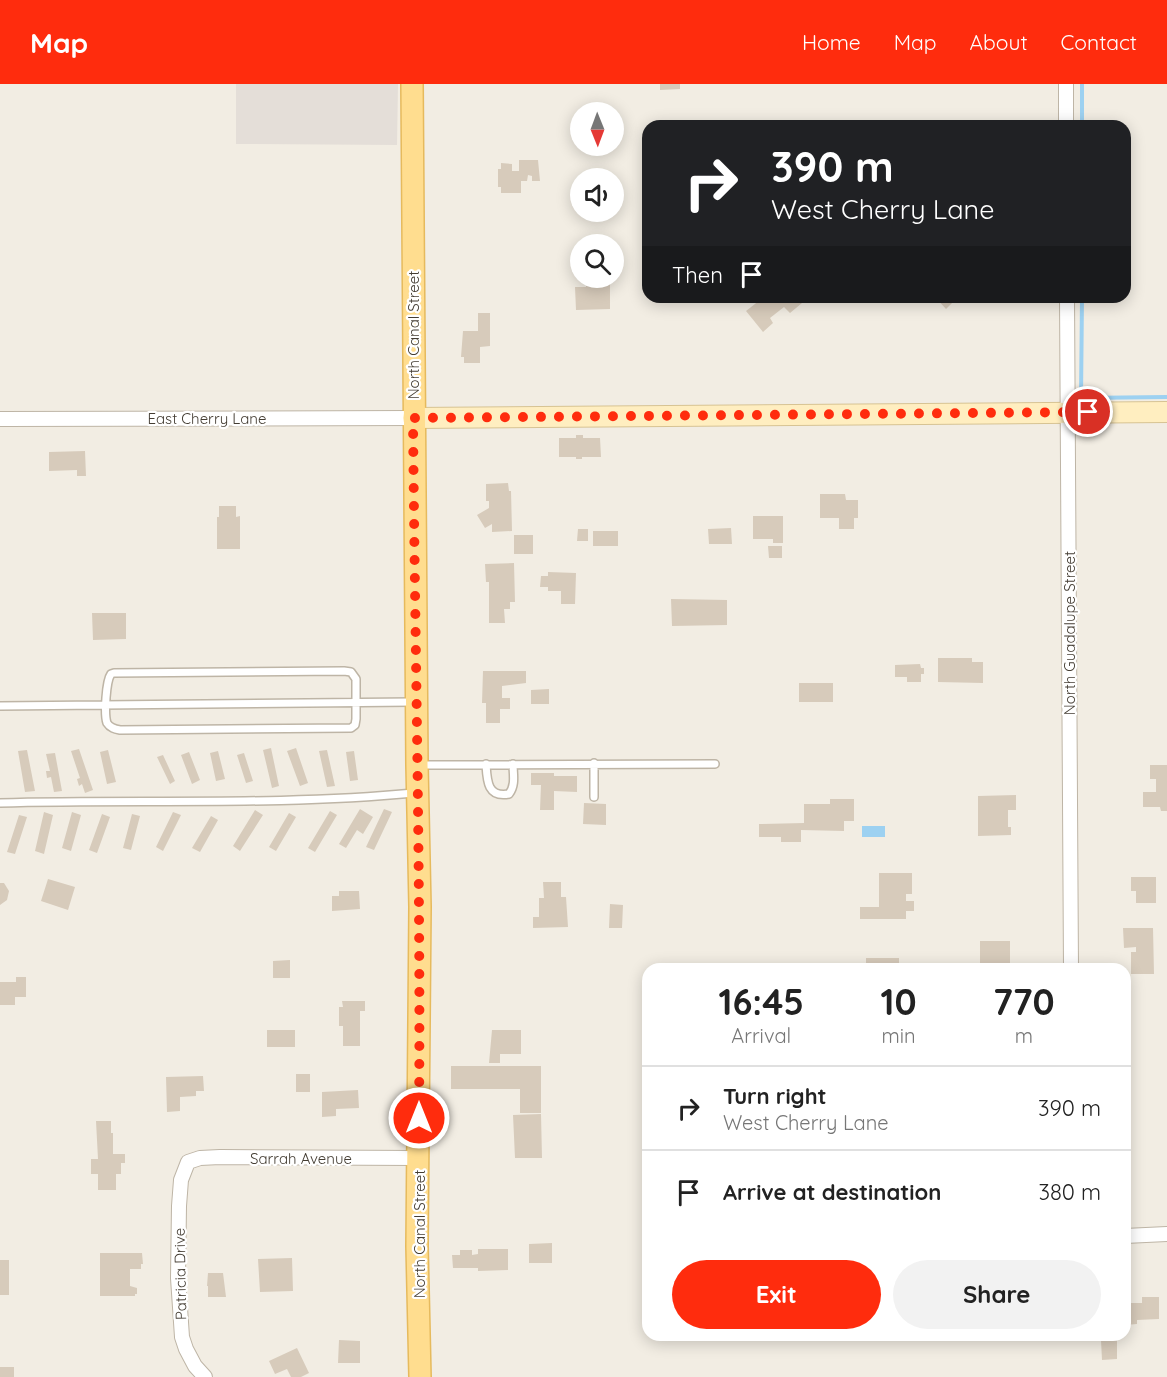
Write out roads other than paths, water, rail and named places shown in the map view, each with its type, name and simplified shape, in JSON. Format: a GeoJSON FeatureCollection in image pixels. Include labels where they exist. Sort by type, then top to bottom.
{"type":"FeatureCollection","features":[{"type":"Feature","properties":{"kind":"main road","name":"North Canal Street"},"geometry":{"type":"LineString","coordinates":[[412,84],[413,418],[420,907],[417,1246],[420,1377]]}},
{"type":"Feature","properties":{"kind":"street"},"geometry":{"type":"LineString","coordinates":[[1066,84],[1066,120]]}},
{"type":"Feature","properties":{"kind":"street","name":"North Guadalupe Street"},"geometry":{"type":"LineString","coordinates":[[1067,303],[1071,963]]}},
{"type":"Feature","properties":{"kind":"street"},"geometry":{"type":"LineString","coordinates":[[413,418],[1167,412]]}},
{"type":"Feature","properties":{"kind":"street","name":"East Cherry Lane"},"geometry":{"type":"LineString","coordinates":[[0,419],[413,418]]}},
{"type":"Feature","properties":{"kind":"street","name":"Sarrah Avenue"},"geometry":{"type":"LineString","coordinates":[[187,1165],[188,1162],[200,1158],[419,1158]]}},
{"type":"Feature","properties":{"kind":"street","name":"Patricia Drive"},"geometry":{"type":"LineString","coordinates":[[187,1165],[181,1180],[179,1206],[178,1278],[182,1336],[195,1366],[205,1377]]}},
{"type":"Feature","properties":{"kind":"street"},"geometry":{"type":"LineString","coordinates":[[1131,1236],[1167,1234]]}},
{"type":"Feature","properties":{"kind":"lane"},"geometry":{"type":"LineString","coordinates":[[344,670],[351,672],[356,679],[356,702],[355,724],[345,729],[120,730],[108,724],[107,681],[111,674],[137,672],[344,670]]}},
{"type":"Feature","properties":{"kind":"lane"},"geometry":{"type":"LineString","coordinates":[[0,705],[416,702]]}},
{"type":"Feature","properties":{"kind":"lane"},"geometry":{"type":"LineString","coordinates":[[486,764],[488,788],[493,793],[502,795],[509,794],[514,784],[513,764]]}},
{"type":"Feature","properties":{"kind":"lane"},"geometry":{"type":"LineString","coordinates":[[594,764],[594,797]]}},
{"type":"Feature","properties":{"kind":"lane"},"geometry":{"type":"LineString","coordinates":[[417,765],[715,764]]}},
{"type":"Feature","properties":{"kind":"lane"},"geometry":{"type":"LineString","coordinates":[[0,803],[89,800],[291,800],[417,793]]}},
{"type":"Feature","properties":{"kind":"water"},"geometry":{"type":"Polygon","coordinates":[[[862,826],[885,826],[885,837],[862,837],[862,826]]]}},
{"type":"Feature","properties":{"kind":"waterway"},"geometry":{"type":"LineString","coordinates":[[1082,84],[1082,120]]}},
{"type":"Feature","properties":{"kind":"waterway"},"geometry":{"type":"LineString","coordinates":[[1082,303],[1081,398],[1167,397]]}}]}
